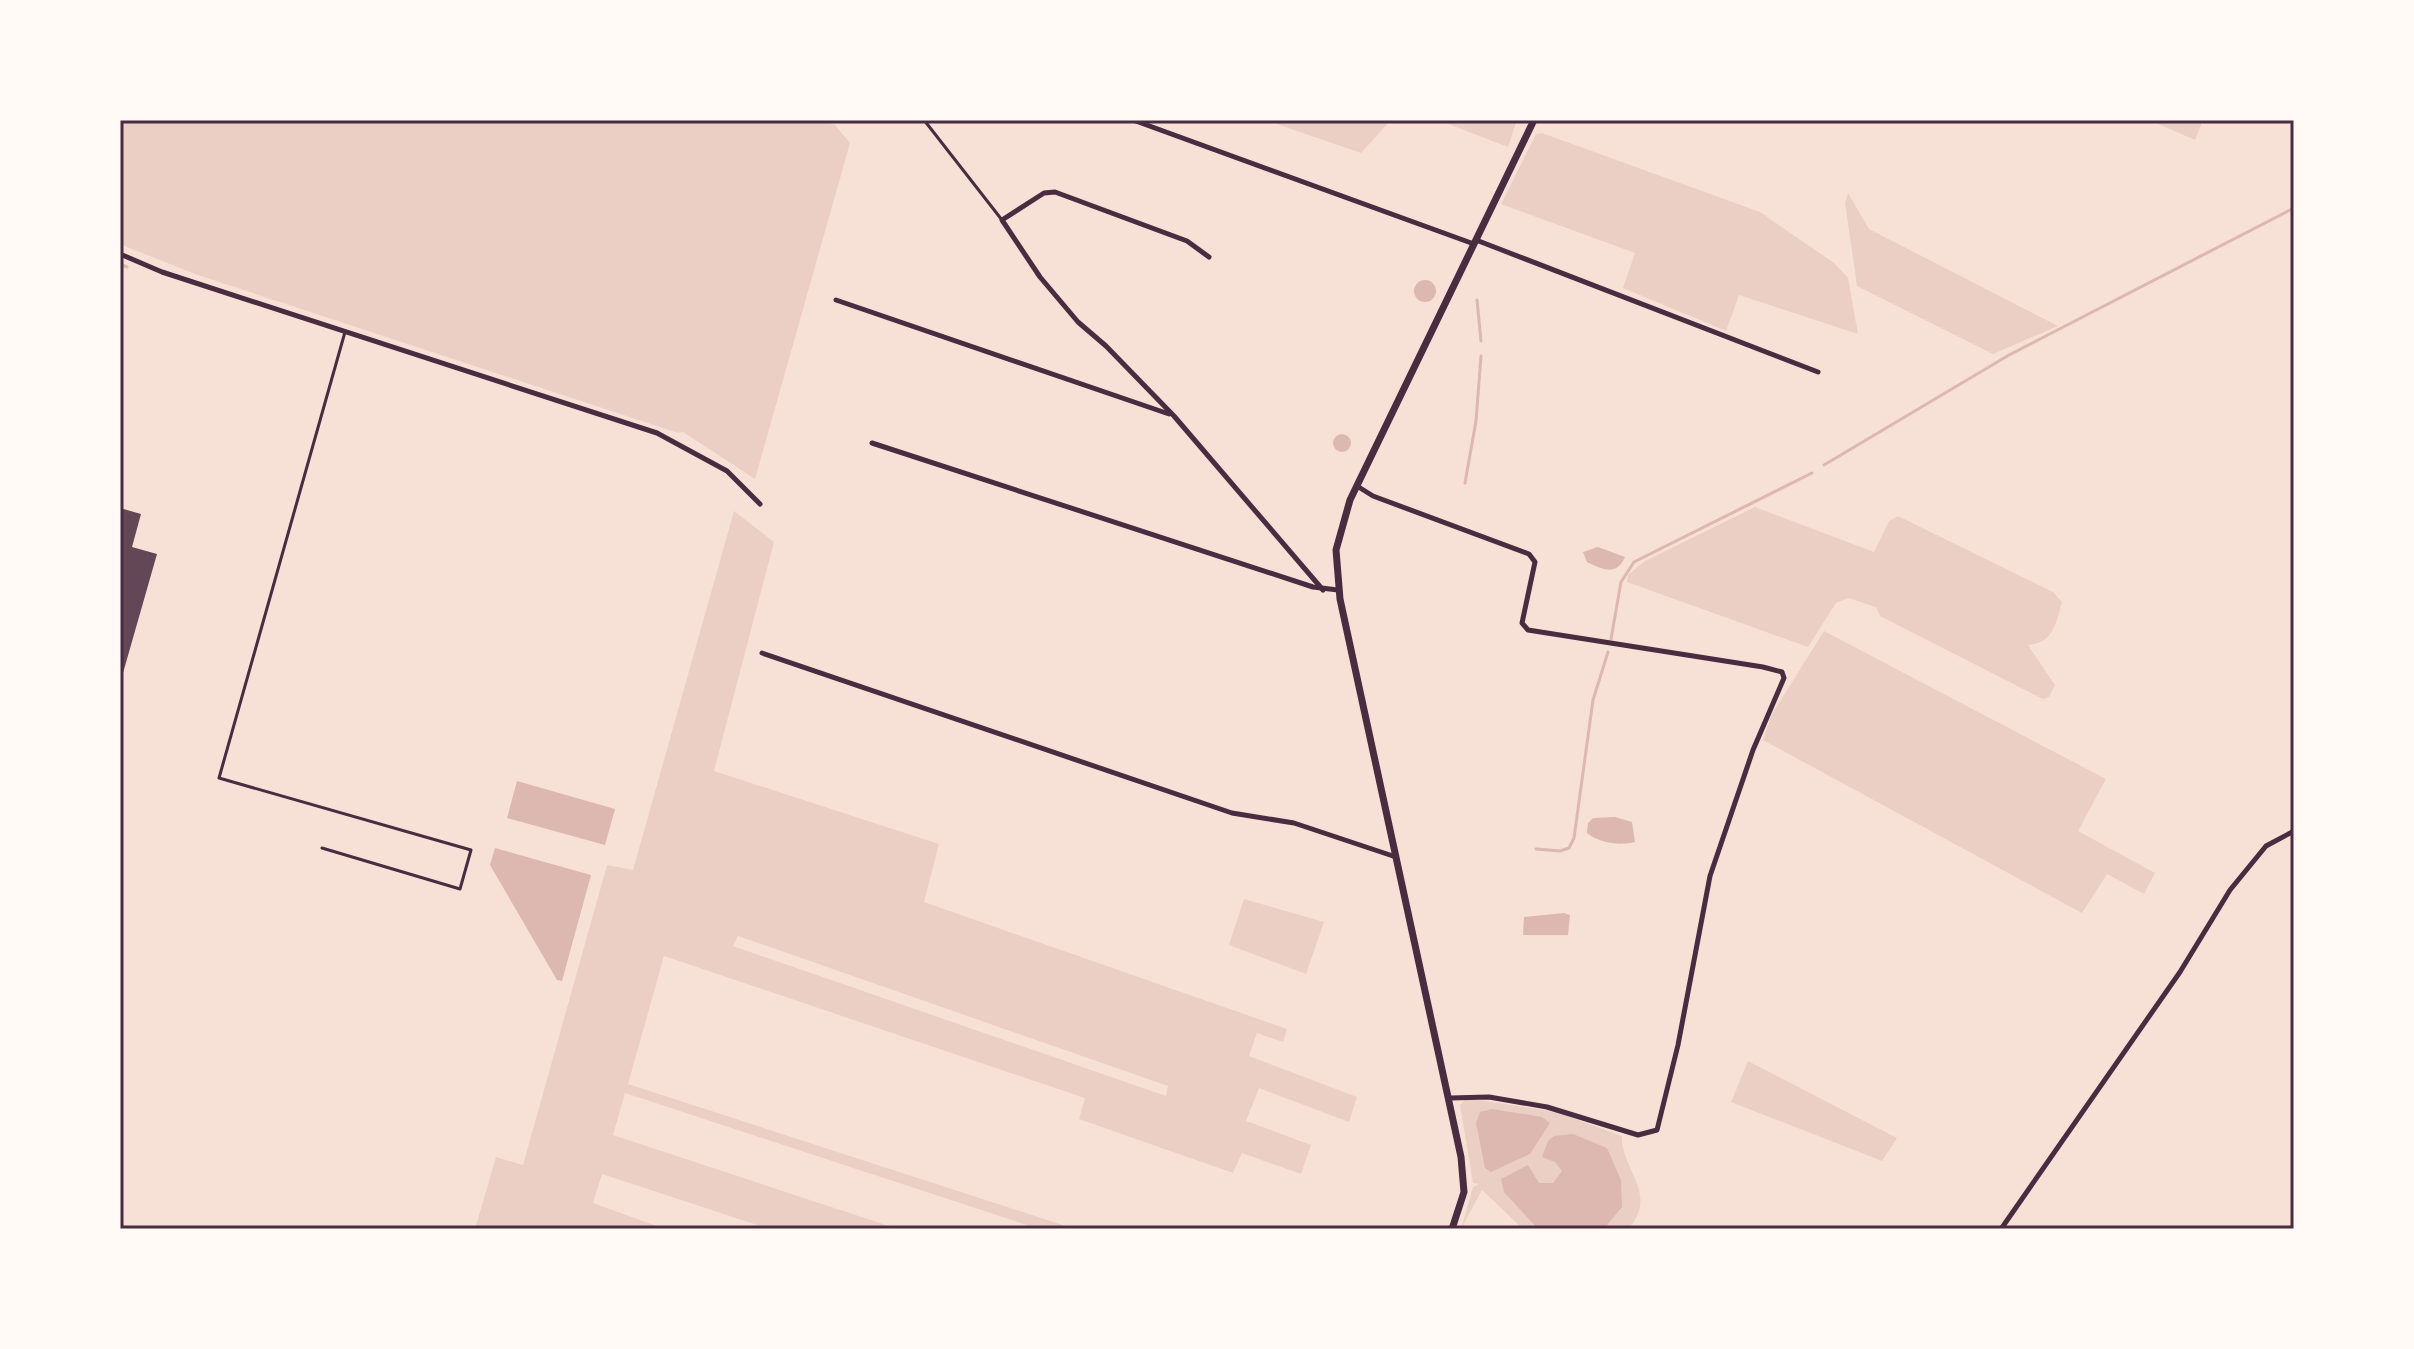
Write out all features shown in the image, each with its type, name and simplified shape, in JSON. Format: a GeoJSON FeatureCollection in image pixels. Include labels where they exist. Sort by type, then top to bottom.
{"type":"FeatureCollection","features":[{"type":"Feature","properties":{"kind":"street"},"geometry":{"type":"LineString","coordinates":[[1133,120],[1475,242],[1818,372]]}},
{"type":"Feature","properties":{"kind":"street"},"geometry":{"type":"LineString","coordinates":[[1452,1229],[1463,1197],[1465,1179],[1450,1098],[1338,590],[1336,561],[1339,530],[1357,486],[1534,120]]}},
{"type":"Feature","properties":{"kind":"street"},"geometry":{"type":"LineString","coordinates":[[1209,257],[1187,241],[1055,192],[1044,193],[1002,220],[1040,277],[1078,322],[1106,346],[1174,416],[1323,590]]}},
{"type":"Feature","properties":{"kind":"street"},"geometry":{"type":"LineString","coordinates":[[120,254],[162,272],[657,433],[727,471],[760,504]]}},
{"type":"Feature","properties":{"kind":"street"},"geometry":{"type":"LineString","coordinates":[[836,300],[1174,416]]}},
{"type":"Feature","properties":{"kind":"street"},"geometry":{"type":"LineString","coordinates":[[872,443],[1323,590],[1338,590]]}},
{"type":"Feature","properties":{"kind":"street"},"geometry":{"type":"LineString","coordinates":[[1357,486],[1373,496],[1529,554],[1535,562],[1523,611],[1525,628],[1763,667],[1782,672],[1784,678],[1753,750],[1710,876],[1690,986],[1657,1130],[1638,1135],[1547,1107],[1489,1097],[1450,1098]]}},
{"type":"Feature","properties":{"kind":"street"},"geometry":{"type":"LineString","coordinates":[[762,653],[1232,813],[1294,823],[1396,857]]}},
{"type":"Feature","properties":{"kind":"street"},"geometry":{"type":"LineString","coordinates":[[2001,1229],[2180,972],[2230,890],[2266,846],[2294,831]]}},
{"type":"Feature","properties":{"kind":"lane"},"geometry":{"type":"LineString","coordinates":[[924,120],[1002,220]]}},
{"type":"Feature","properties":{"kind":"lane"},"geometry":{"type":"LineString","coordinates":[[322,848],[460,889],[471,850],[219,778],[345,332]]}},
{"type":"Feature","properties":{"kind":"shaded area"},"geometry":{"type":"Polygon","coordinates":[[[120,120],[821,120],[835,125],[850,143],[755,479],[683,432],[678,433],[195,274],[127,247],[120,243],[120,120]]]}},
{"type":"Feature","properties":{"kind":"shaded area"},"geometry":{"type":"Polygon","coordinates":[[[1265,120],[1391,120],[1361,153],[1265,120]]]}},
{"type":"Feature","properties":{"kind":"shaded area"},"geometry":{"type":"Polygon","coordinates":[[[1438,120],[1517,120],[1508,147],[1438,120]]]}},
{"type":"Feature","properties":{"kind":"shaded area"},"geometry":{"type":"Polygon","coordinates":[[[2149,120],[2203,120],[2195,140],[2149,120]]]}},
{"type":"Feature","properties":{"kind":"shaded area"},"geometry":{"type":"Polygon","coordinates":[[[1542,133],[1760,212],[1834,263],[1848,278],[1858,334],[1739,295],[1726,331],[1623,288],[1635,253],[1501,204],[1536,134],[1542,133]]]}},
{"type":"Feature","properties":{"kind":"shaded area"},"geometry":{"type":"Polygon","coordinates":[[[1848,193],[1869,229],[2058,326],[1993,354],[1857,286],[1845,203],[1848,193]]]}},
{"type":"Feature","properties":{"kind":"shaded area"},"geometry":{"type":"Polygon","coordinates":[[[1425,280],[1433,283],[1436,291],[1433,299],[1425,302],[1417,299],[1414,291],[1417,283],[1425,280]]]}},
{"type":"Feature","properties":{"kind":"shaded area"},"geometry":{"type":"Polygon","coordinates":[[[1338,434],[1346,434],[1351,443],[1349,450],[1338,452],[1333,447],[1333,439],[1338,434]]]}},
{"type":"Feature","properties":{"kind":"shaded area"},"geometry":{"type":"Polygon","coordinates":[[[1755,507],[1874,552],[1889,521],[1898,516],[2053,592],[2062,602],[2055,625],[2043,641],[2028,645],[2055,685],[2049,697],[2043,699],[1880,616],[1876,607],[1848,598],[1836,603],[1808,647],[1627,582],[1628,575],[1645,561],[1755,507]]]}},
{"type":"Feature","properties":{"kind":"shaded area"},"geometry":{"type":"Polygon","coordinates":[[[734,511],[774,542],[714,771],[939,844],[924,902],[1287,1029],[1283,1042],[1257,1033],[1249,1056],[1357,1097],[1349,1122],[1259,1088],[1246,1121],[1311,1145],[1301,1174],[1242,1153],[1233,1173],[1079,1119],[1085,1098],[664,956],[628,1084],[1075,1229],[1039,1229],[625,1093],[613,1135],[898,1229],[769,1229],[602,1174],[593,1203],[665,1229],[475,1229],[496,1157],[523,1165],[607,865],[633,870],[734,511]],[[738,936],[733,946],[1166,1096],[1168,1086],[738,936]]]}},
{"type":"Feature","properties":{"kind":"shaded area"},"geometry":{"type":"Polygon","coordinates":[[[1598,547],[1625,557],[1613,569],[1598,567],[1587,562],[1583,552],[1598,547]]]}},
{"type":"Feature","properties":{"kind":"shaded area"},"geometry":{"type":"Polygon","coordinates":[[[1824,631],[2106,779],[2078,831],[2155,873],[2144,894],[2107,874],[2082,913],[1763,740],[1772,714],[1824,631]]]}},
{"type":"Feature","properties":{"kind":"shaded area"},"geometry":{"type":"Polygon","coordinates":[[[517,781],[615,809],[605,845],[507,818],[517,781]]]}},
{"type":"Feature","properties":{"kind":"shaded area"},"geometry":{"type":"Polygon","coordinates":[[[1615,817],[1632,822],[1635,842],[1610,843],[1587,833],[1588,823],[1593,818],[1615,817]]]}},
{"type":"Feature","properties":{"kind":"shaded area"},"geometry":{"type":"Polygon","coordinates":[[[495,848],[591,875],[562,981],[557,980],[490,865],[495,848]]]}},
{"type":"Feature","properties":{"kind":"shaded area"},"geometry":{"type":"Polygon","coordinates":[[[1244,899],[1324,922],[1306,974],[1229,945],[1244,899]]]}},
{"type":"Feature","properties":{"kind":"shaded area"},"geometry":{"type":"Polygon","coordinates":[[[1570,915],[1568,935],[1523,935],[1524,917],[1570,915]]]}},
{"type":"Feature","properties":{"kind":"shaded area"},"geometry":{"type":"Polygon","coordinates":[[[1748,1061],[1897,1138],[1882,1161],[1731,1102],[1748,1061]]]}},
{"type":"Feature","properties":{"kind":"shaded area"},"geometry":{"type":"Polygon","coordinates":[[[1467,1098],[1556,1112],[1622,1136],[1623,1148],[1640,1193],[1637,1216],[1628,1229],[1523,1229],[1482,1190],[1461,1229],[1473,1187],[1479,1184],[1473,1183],[1460,1105],[1467,1098]]]}},
{"type":"Feature","properties":{"kind":"shaded area"},"geometry":{"type":"Polygon","coordinates":[[[1492,1109],[1542,1117],[1550,1123],[1530,1154],[1491,1172],[1485,1168],[1476,1123],[1480,1112],[1492,1109]]]}},
{"type":"Feature","properties":{"kind":"shaded area"},"geometry":{"type":"Polygon","coordinates":[[[1573,1134],[1607,1148],[1621,1180],[1622,1207],[1604,1229],[1538,1229],[1504,1192],[1501,1179],[1528,1165],[1539,1183],[1553,1183],[1562,1171],[1555,1162],[1542,1157],[1548,1141],[1554,1136],[1573,1134]]]}},
{"type":"Feature","properties":{"kind":"building"},"geometry":{"type":"Polygon","coordinates":[[[120,508],[141,514],[132,547],[157,554],[121,680],[120,508]]]}},
{"type":"Feature","properties":{"kind":"waterway"},"geometry":{"type":"LineString","coordinates":[[1824,465],[2009,355],[2294,208]]}},
{"type":"Feature","properties":{"kind":"waterway"},"geometry":{"type":"LineString","coordinates":[[120,264],[127,267]]}},
{"type":"Feature","properties":{"kind":"waterway"},"geometry":{"type":"LineString","coordinates":[[1477,300],[1481,341]]}},
{"type":"Feature","properties":{"kind":"waterway"},"geometry":{"type":"LineString","coordinates":[[1465,483],[1476,421],[1481,356]]}},
{"type":"Feature","properties":{"kind":"waterway"},"geometry":{"type":"LineString","coordinates":[[1611,639],[1621,582],[1634,562],[1812,473]]}},
{"type":"Feature","properties":{"kind":"waterway"},"geometry":{"type":"LineString","coordinates":[[1536,849],[1560,851],[1569,848],[1574,838],[1593,700],[1608,652]]}}]}
